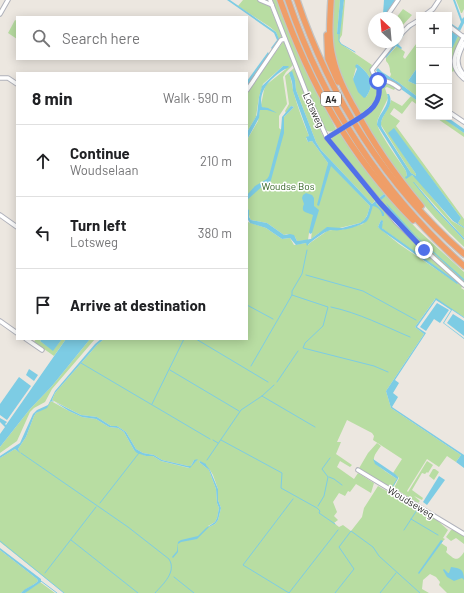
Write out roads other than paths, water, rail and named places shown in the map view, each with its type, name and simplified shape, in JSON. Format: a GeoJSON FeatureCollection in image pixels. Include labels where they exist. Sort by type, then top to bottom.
{"type":"FeatureCollection","features":[{"type":"Feature","properties":{"kind":"highway","name":"A4"},"geometry":{"type":"LineString","coordinates":[[281,0],[289,24],[311,75],[333,116],[353,148],[389,191],[464,266]]}},
{"type":"Feature","properties":{"kind":"highway","name":"A4"},"geometry":{"type":"LineString","coordinates":[[288,0],[310,57],[338,112],[357,144],[389,191]]}},
{"type":"Feature","properties":{"kind":"highway","name":"A4"},"geometry":{"type":"LineString","coordinates":[[297,0],[318,53],[342,103],[364,139],[400,183],[464,254]]}},
{"type":"Feature","properties":{"kind":"highway","name":"A4"},"geometry":{"type":"LineString","coordinates":[[331,0],[330,35],[333,58],[342,83],[400,183]]}},
{"type":"Feature","properties":{"kind":"highway","name":"A4"},"geometry":{"type":"LineString","coordinates":[[327,17],[326,51],[330,65],[352,109],[362,116]]}},
{"type":"Feature","properties":{"kind":"street"},"geometry":{"type":"LineString","coordinates":[[0,14],[8,0]]}},
{"type":"Feature","properties":{"kind":"street"},"geometry":{"type":"LineString","coordinates":[[260,0],[272,5]]}},
{"type":"Feature","properties":{"kind":"street","name":"Lotsweg"},"geometry":{"type":"LineString","coordinates":[[270,0],[306,92],[327,138],[380,203],[424,250],[464,285]]}},
{"type":"Feature","properties":{"kind":"street"},"geometry":{"type":"LineString","coordinates":[[389,12],[398,0]]}},
{"type":"Feature","properties":{"kind":"street"},"geometry":{"type":"LineString","coordinates":[[433,12],[439,0]]}},
{"type":"Feature","properties":{"kind":"street"},"geometry":{"type":"LineString","coordinates":[[404,30],[416,22]]}},
{"type":"Feature","properties":{"kind":"street"},"geometry":{"type":"LineString","coordinates":[[452,28],[463,36],[454,59],[457,72],[464,79]]}},
{"type":"Feature","properties":{"kind":"street"},"geometry":{"type":"LineString","coordinates":[[248,89],[281,40],[285,39]]}},
{"type":"Feature","properties":{"kind":"street"},"geometry":{"type":"LineString","coordinates":[[464,43],[457,60],[464,75]]}},
{"type":"Feature","properties":{"kind":"street"},"geometry":{"type":"LineString","coordinates":[[327,138],[370,111],[378,99],[379,91],[378,81],[372,70],[389,48]]}},
{"type":"Feature","properties":{"kind":"street"},"geometry":{"type":"LineString","coordinates":[[0,78],[8,78],[16,83]]}},
{"type":"Feature","properties":{"kind":"street"},"geometry":{"type":"LineString","coordinates":[[378,81],[382,80],[392,83],[400,88]]}},
{"type":"Feature","properties":{"kind":"street"},"geometry":{"type":"LineString","coordinates":[[452,114],[464,122]]}},
{"type":"Feature","properties":{"kind":"street"},"geometry":{"type":"LineString","coordinates":[[0,215],[16,226]]}},
{"type":"Feature","properties":{"kind":"street"},"geometry":{"type":"LineString","coordinates":[[0,321],[16,332]]}},
{"type":"Feature","properties":{"kind":"street"},"geometry":{"type":"LineString","coordinates":[[27,340],[42,350]]}},
{"type":"Feature","properties":{"kind":"street","name":"Woudseweg"},"geometry":{"type":"LineString","coordinates":[[358,470],[464,534]]}},
{"type":"Feature","properties":{"kind":"water"},"geometry":{"type":"Polygon","coordinates":[[[227,0],[230,0],[276,32],[279,39],[272,49],[271,48],[277,40],[274,33],[227,0]]]}},
{"type":"Feature","properties":{"kind":"water"},"geometry":{"type":"Polygon","coordinates":[[[340,0],[344,0],[340,34],[337,34],[340,0]]]}},
{"type":"Feature","properties":{"kind":"water"},"geometry":{"type":"Polygon","coordinates":[[[384,0],[395,0],[387,12],[383,12],[384,0]]]}},
{"type":"Feature","properties":{"kind":"water"},"geometry":{"type":"Polygon","coordinates":[[[453,0],[455,0],[462,19],[464,17],[464,23],[460,31],[452,26],[452,24],[458,28],[461,22],[453,0]]]}},
{"type":"Feature","properties":{"kind":"water"},"geometry":{"type":"Polygon","coordinates":[[[416,23],[404,35],[404,32],[416,23]]]}},
{"type":"Feature","properties":{"kind":"water"},"geometry":{"type":"Polygon","coordinates":[[[452,32],[458,36],[452,49],[452,32]]]}},
{"type":"Feature","properties":{"kind":"water"},"geometry":{"type":"Polygon","coordinates":[[[390,48],[394,48],[386,58],[384,56],[390,48]]]}},
{"type":"Feature","properties":{"kind":"water"},"geometry":{"type":"Polygon","coordinates":[[[268,52],[269,54],[248,85],[248,80],[268,52]]]}},
{"type":"Feature","properties":{"kind":"water"},"geometry":{"type":"Polygon","coordinates":[[[357,64],[368,75],[371,83],[369,92],[364,98],[358,92],[353,79],[357,69],[355,66],[357,64]]]}},
{"type":"Feature","properties":{"kind":"water"},"geometry":{"type":"Polygon","coordinates":[[[283,66],[289,67],[268,83],[262,94],[262,107],[268,108],[277,113],[267,110],[260,110],[259,118],[248,138],[248,130],[257,115],[262,86],[283,66]]]}},
{"type":"Feature","properties":{"kind":"water"},"geometry":{"type":"Polygon","coordinates":[[[378,68],[398,82],[416,96],[416,100],[394,84],[380,77],[376,70],[378,68]]]}},
{"type":"Feature","properties":{"kind":"water"},"geometry":{"type":"Polygon","coordinates":[[[416,69],[416,85],[408,81],[416,69]]]}},
{"type":"Feature","properties":{"kind":"water"},"geometry":{"type":"Polygon","coordinates":[[[292,71],[296,90],[316,142],[321,150],[372,204],[384,194],[386,196],[376,204],[384,213],[384,216],[382,216],[378,208],[373,206],[369,218],[365,223],[346,229],[328,231],[307,246],[306,243],[296,245],[290,238],[282,239],[266,228],[250,223],[248,220],[248,210],[251,220],[267,223],[284,235],[294,235],[297,241],[311,239],[327,227],[342,228],[360,223],[367,216],[370,206],[331,166],[319,206],[317,205],[328,163],[312,141],[308,142],[306,137],[309,136],[293,91],[289,73],[292,71]]]}},
{"type":"Feature","properties":{"kind":"water"},"geometry":{"type":"Polygon","coordinates":[[[387,94],[389,94],[391,99],[389,108],[382,120],[382,128],[411,173],[416,176],[388,133],[394,128],[461,218],[458,223],[464,228],[453,221],[412,175],[406,179],[406,171],[377,125],[379,117],[386,106],[388,98],[387,94]]]}},
{"type":"Feature","properties":{"kind":"water"},"geometry":{"type":"Polygon","coordinates":[[[291,106],[294,107],[284,117],[284,133],[267,190],[268,184],[266,183],[248,199],[248,194],[255,186],[267,179],[269,176],[281,130],[282,117],[291,106]]]}},
{"type":"Feature","properties":{"kind":"water"},"geometry":{"type":"Polygon","coordinates":[[[445,120],[451,120],[464,129],[464,133],[445,120]]]}},
{"type":"Feature","properties":{"kind":"water"},"geometry":{"type":"Polygon","coordinates":[[[413,182],[464,238],[464,240],[433,207],[413,182]]]}},
{"type":"Feature","properties":{"kind":"water"},"geometry":{"type":"Polygon","coordinates":[[[306,193],[312,195],[314,198],[314,206],[319,210],[312,233],[310,234],[309,232],[313,215],[305,212],[303,209],[304,204],[302,198],[306,193]]]}},
{"type":"Feature","properties":{"kind":"water"},"geometry":{"type":"Polygon","coordinates":[[[386,203],[415,235],[464,279],[464,281],[414,235],[389,209],[386,203]]]}},
{"type":"Feature","properties":{"kind":"water"},"geometry":{"type":"Polygon","coordinates":[[[381,220],[383,221],[382,228],[459,283],[457,284],[381,230],[378,227],[381,220]]]}},
{"type":"Feature","properties":{"kind":"water"},"geometry":{"type":"Polygon","coordinates":[[[436,298],[464,317],[452,310],[444,323],[464,339],[443,323],[451,310],[436,300],[417,327],[426,333],[395,380],[399,383],[393,393],[398,397],[392,407],[464,455],[464,468],[456,462],[461,455],[391,408],[386,391],[424,334],[415,327],[436,298]]]}},
{"type":"Feature","properties":{"kind":"water"},"geometry":{"type":"Polygon","coordinates":[[[437,303],[449,310],[440,323],[434,319],[426,331],[420,327],[437,303]]]}},
{"type":"Feature","properties":{"kind":"water"},"geometry":{"type":"Polygon","coordinates":[[[453,314],[464,321],[464,336],[447,323],[453,314]]]}},
{"type":"Feature","properties":{"kind":"water"},"geometry":{"type":"Polygon","coordinates":[[[41,340],[61,340],[53,351],[40,341],[41,340]]]}},
{"type":"Feature","properties":{"kind":"water"},"geometry":{"type":"Polygon","coordinates":[[[65,340],[89,340],[52,386],[30,409],[0,447],[0,434],[5,427],[0,422],[0,418],[7,422],[5,424],[6,425],[65,340]]]}},
{"type":"Feature","properties":{"kind":"water"},"geometry":{"type":"Polygon","coordinates":[[[100,340],[103,340],[55,393],[52,400],[54,402],[51,401],[47,408],[36,413],[26,437],[18,449],[20,453],[15,449],[0,458],[0,456],[20,443],[33,414],[37,410],[48,405],[55,391],[100,340]]]}},
{"type":"Feature","properties":{"kind":"water"},"geometry":{"type":"Polygon","coordinates":[[[29,369],[38,375],[34,381],[26,375],[29,369]]]}},
{"type":"Feature","properties":{"kind":"water"},"geometry":{"type":"Polygon","coordinates":[[[19,377],[31,386],[7,420],[0,415],[0,404],[19,377]]]}},
{"type":"Feature","properties":{"kind":"water"},"geometry":{"type":"Polygon","coordinates":[[[55,402],[81,415],[97,417],[111,426],[117,426],[126,432],[136,449],[143,453],[154,455],[162,460],[188,466],[191,466],[194,460],[198,459],[190,468],[161,461],[153,456],[146,456],[137,453],[124,432],[118,428],[109,427],[96,419],[82,417],[55,402]]]}},
{"type":"Feature","properties":{"kind":"water"},"geometry":{"type":"Polygon","coordinates":[[[373,459],[395,474],[398,477],[397,479],[375,464],[373,459]]]}},
{"type":"Feature","properties":{"kind":"water"},"geometry":{"type":"Polygon","coordinates":[[[200,461],[206,464],[210,470],[218,489],[218,500],[221,508],[218,520],[197,539],[178,544],[178,552],[173,558],[172,557],[177,551],[178,542],[198,536],[215,522],[217,518],[219,508],[216,489],[209,470],[199,462],[200,461]]]}},
{"type":"Feature","properties":{"kind":"water"},"geometry":{"type":"Polygon","coordinates":[[[439,476],[445,480],[427,505],[423,502],[439,476]]]}},
{"type":"Feature","properties":{"kind":"water"},"geometry":{"type":"Polygon","coordinates":[[[441,540],[443,541],[419,574],[418,573],[441,540]]]}},
{"type":"Feature","properties":{"kind":"water"},"geometry":{"type":"Polygon","coordinates":[[[0,548],[41,579],[41,582],[25,593],[21,593],[38,581],[0,550],[0,548]]]}},
{"type":"Feature","properties":{"kind":"water"},"geometry":{"type":"Polygon","coordinates":[[[451,567],[462,571],[464,580],[462,578],[454,581],[447,577],[443,570],[444,569],[449,573],[451,567]]]}},
{"type":"Feature","properties":{"kind":"waterway"},"geometry":{"type":"LineString","coordinates":[[339,33],[339,41],[341,44],[355,52]]}},
{"type":"Feature","properties":{"kind":"waterway"},"geometry":{"type":"LineString","coordinates":[[251,366],[292,295],[292,291],[302,274],[307,250]]}},
{"type":"Feature","properties":{"kind":"waterway"},"geometry":{"type":"LineString","coordinates":[[306,275],[363,291],[416,320]]}},
{"type":"Feature","properties":{"kind":"waterway"},"geometry":{"type":"LineString","coordinates":[[292,295],[328,307],[323,326],[305,343],[303,348],[374,366],[388,372]]}},
{"type":"Feature","properties":{"kind":"waterway"},"geometry":{"type":"LineString","coordinates":[[248,306],[273,319]]}},
{"type":"Feature","properties":{"kind":"waterway"},"geometry":{"type":"LineString","coordinates":[[331,307],[361,316],[410,337]]}},
{"type":"Feature","properties":{"kind":"waterway"},"geometry":{"type":"LineString","coordinates":[[152,404],[184,340]]}},
{"type":"Feature","properties":{"kind":"waterway"},"geometry":{"type":"LineString","coordinates":[[198,340],[268,382]]}},
{"type":"Feature","properties":{"kind":"waterway"},"geometry":{"type":"LineString","coordinates":[[277,382],[298,351]]}},
{"type":"Feature","properties":{"kind":"waterway"},"geometry":{"type":"LineString","coordinates":[[81,363],[210,439]]}},
{"type":"Feature","properties":{"kind":"waterway"},"geometry":{"type":"LineString","coordinates":[[170,370],[239,411]]}},
{"type":"Feature","properties":{"kind":"waterway"},"geometry":{"type":"LineString","coordinates":[[207,460],[241,410],[262,396],[274,385]]}},
{"type":"Feature","properties":{"kind":"waterway"},"geometry":{"type":"LineString","coordinates":[[262,396],[315,427]]}},
{"type":"Feature","properties":{"kind":"waterway"},"geometry":{"type":"LineString","coordinates":[[213,440],[218,443]]}},
{"type":"Feature","properties":{"kind":"waterway"},"geometry":{"type":"LineString","coordinates":[[221,440],[282,473],[281,488],[317,508],[320,511],[319,513],[335,524]]}},
{"type":"Feature","properties":{"kind":"waterway"},"geometry":{"type":"LineString","coordinates":[[21,453],[128,527],[169,559],[171,569],[168,578],[155,593]]}},
{"type":"Feature","properties":{"kind":"waterway"},"geometry":{"type":"LineString","coordinates":[[100,503],[139,453]]}},
{"type":"Feature","properties":{"kind":"waterway"},"geometry":{"type":"LineString","coordinates":[[318,506],[324,496],[328,477],[322,469],[330,458]]}},
{"type":"Feature","properties":{"kind":"waterway"},"geometry":{"type":"LineString","coordinates":[[329,477],[342,485]]}},
{"type":"Feature","properties":{"kind":"waterway"},"geometry":{"type":"LineString","coordinates":[[393,486],[398,478],[397,477]]}},
{"type":"Feature","properties":{"kind":"waterway"},"geometry":{"type":"LineString","coordinates":[[289,593],[243,565],[293,499]]}},
{"type":"Feature","properties":{"kind":"waterway"},"geometry":{"type":"LineString","coordinates":[[45,573],[96,507]]}},
{"type":"Feature","properties":{"kind":"waterway"},"geometry":{"type":"LineString","coordinates":[[404,530],[417,510]]}},
{"type":"Feature","properties":{"kind":"waterway"},"geometry":{"type":"LineString","coordinates":[[411,519],[438,535]]}},
{"type":"Feature","properties":{"kind":"waterway"},"geometry":{"type":"LineString","coordinates":[[289,593],[338,530]]}},
{"type":"Feature","properties":{"kind":"waterway"},"geometry":{"type":"LineString","coordinates":[[335,593],[354,569],[339,547],[351,531],[373,547],[379,556],[420,593]]}},
{"type":"Feature","properties":{"kind":"waterway"},"geometry":{"type":"LineString","coordinates":[[71,540],[138,593]]}},
{"type":"Feature","properties":{"kind":"waterway"},"geometry":{"type":"LineString","coordinates":[[0,541],[64,593]]}},
{"type":"Feature","properties":{"kind":"waterway"},"geometry":{"type":"LineString","coordinates":[[380,593],[396,573]]}},
{"type":"Feature","properties":{"kind":"waterway"},"geometry":{"type":"LineString","coordinates":[[174,577],[194,593]]}},
{"type":"Feature","properties":{"kind":"waterway"},"geometry":{"type":"LineString","coordinates":[[41,581],[57,593]]}},
{"type":"Feature","properties":{"kind":"park label","name":"Woudse Bos"},"geometry":{"type":"Point","coordinates":[288,186]}}]}
